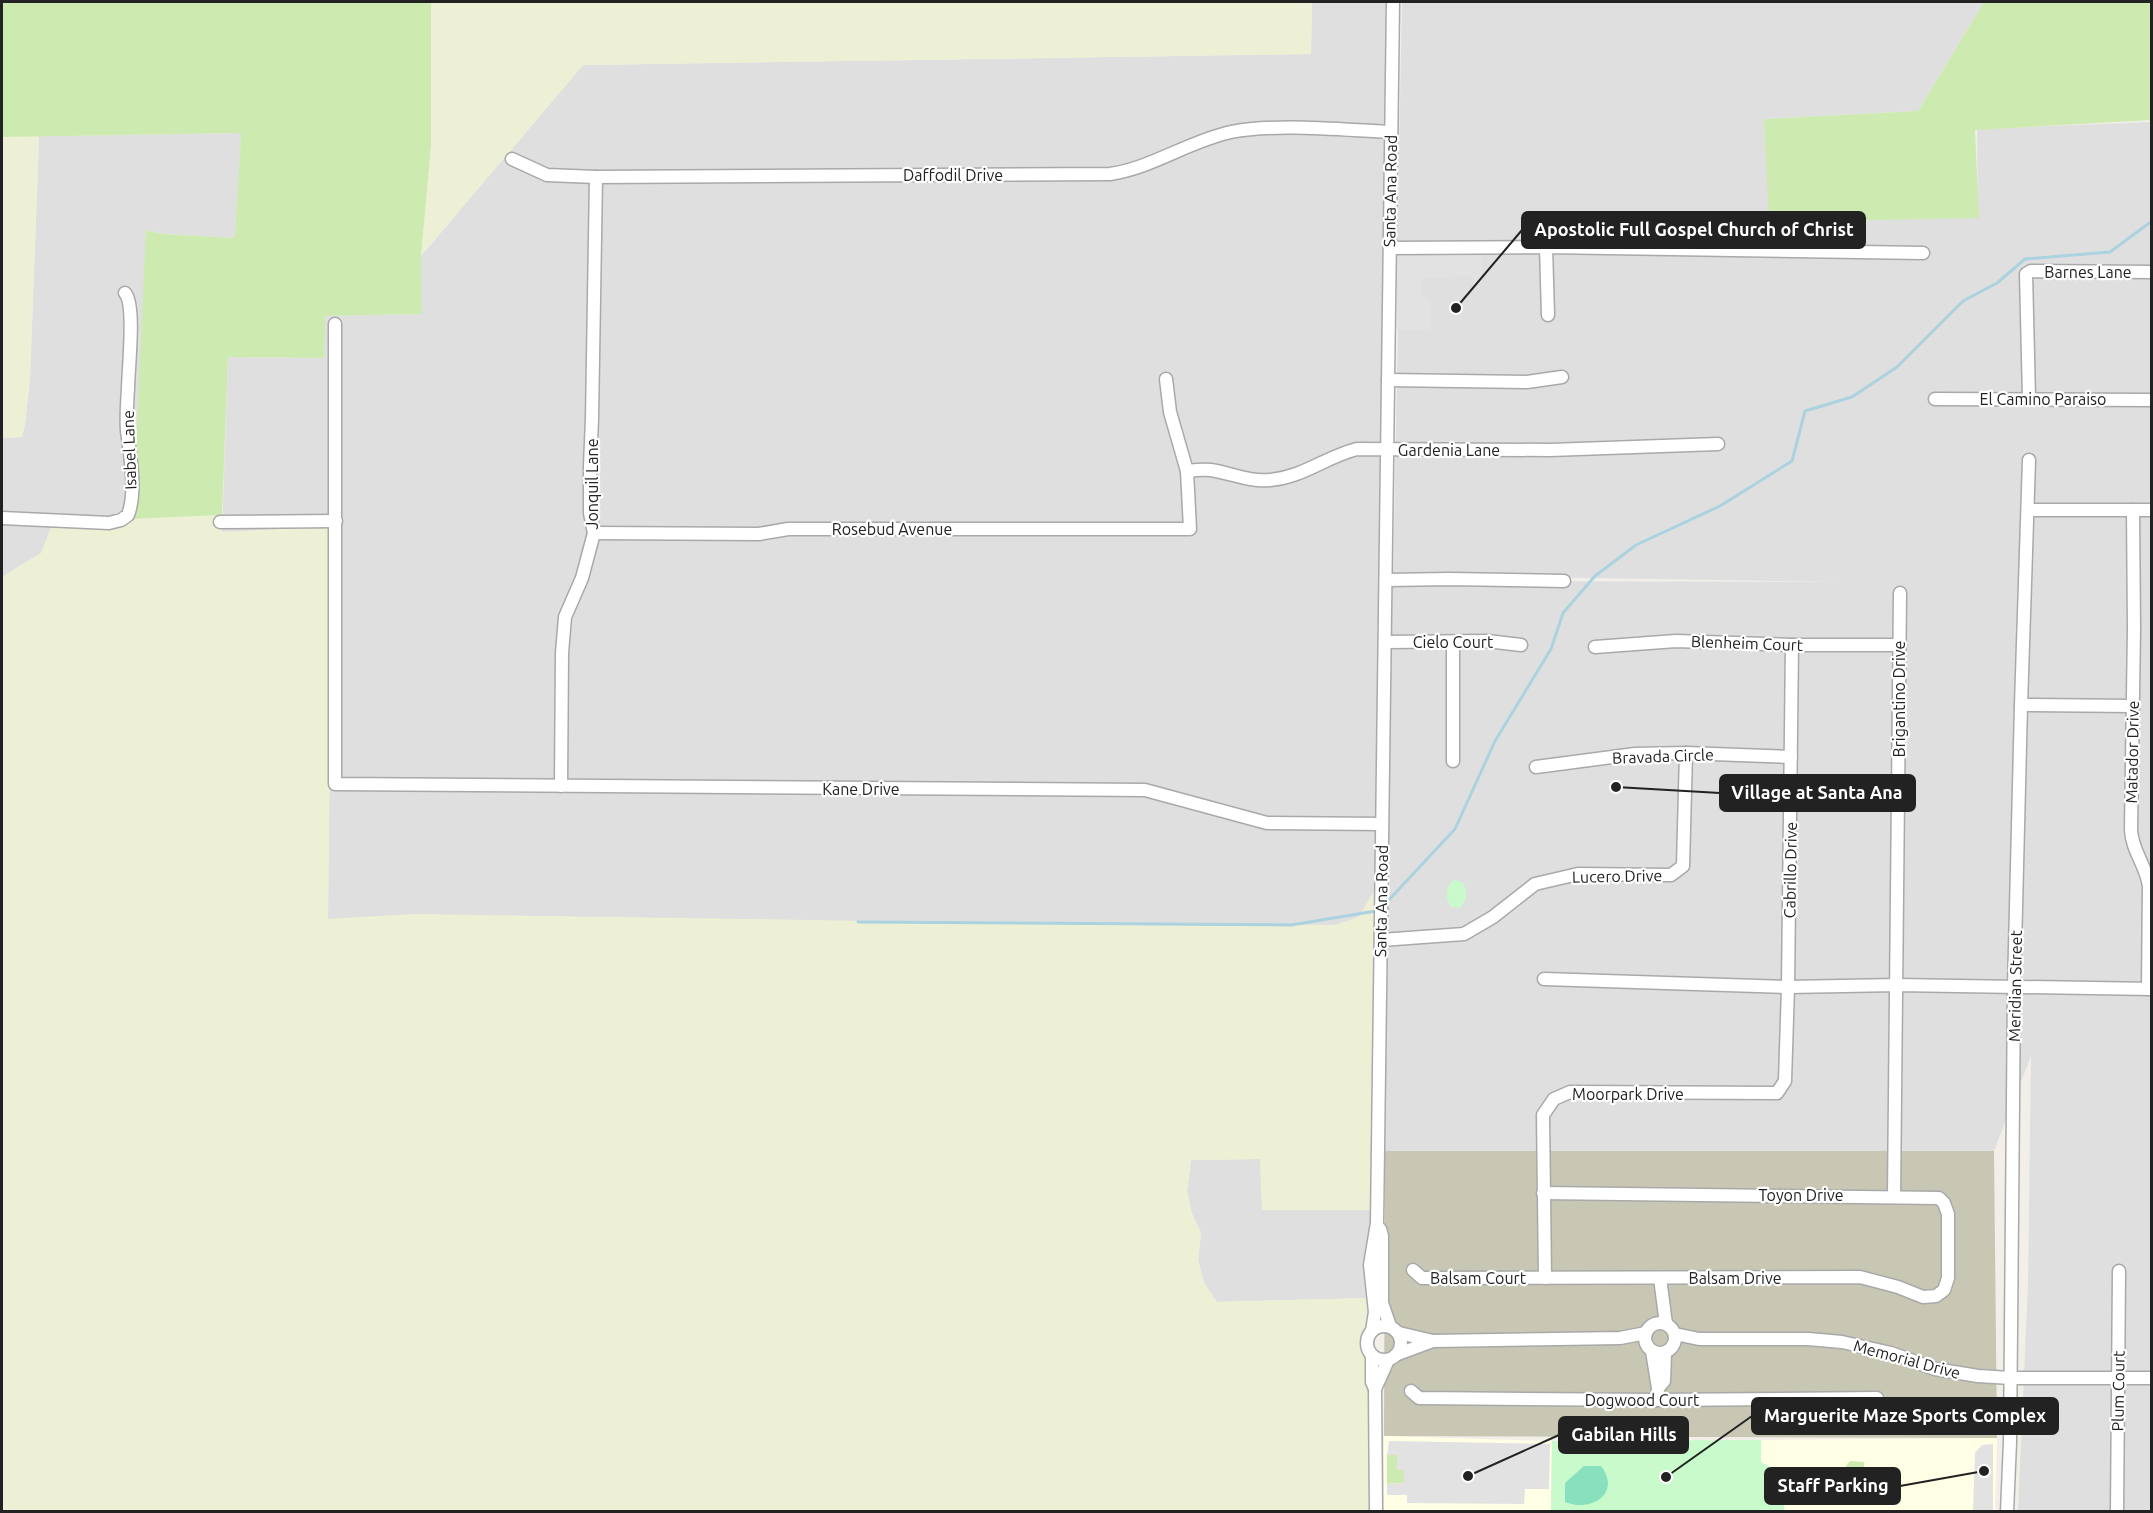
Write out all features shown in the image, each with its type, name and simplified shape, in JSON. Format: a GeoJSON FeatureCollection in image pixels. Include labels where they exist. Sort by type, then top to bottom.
{"type":"FeatureCollection","features":[{"type":"Feature","properties":{"kind":"street","name":"Santa Ana Road"},"geometry":{"type":"LineString","coordinates":[[1376,1512],[1375,1389],[1372,1382],[1372,1356],[1367,1339],[1372,1331],[1375,1312],[1370,1265],[1377,1222],[1394,2]]}},
{"type":"Feature","properties":{"kind":"street","name":"Daffodil Drive"},"geometry":{"type":"LineString","coordinates":[[512,159],[547,175],[596,177],[1110,174],[1134,168],[1196,143],[1233,132],[1294,129],[1391,132]]}},
{"type":"Feature","properties":{"kind":"street","name":"Jonquil Lane"},"geometry":{"type":"LineString","coordinates":[[561,786],[562,653],[565,617],[582,578],[594,533],[590,513],[590,465],[593,408],[596,177]]}},
{"type":"Feature","properties":{"kind":"street"},"geometry":{"type":"LineString","coordinates":[[1546,247],[1548,315]]}},
{"type":"Feature","properties":{"kind":"street"},"geometry":{"type":"LineString","coordinates":[[1390,248],[1546,247],[1923,253]]}},
{"type":"Feature","properties":{"kind":"street","name":"Barnes Lane"},"geometry":{"type":"LineString","coordinates":[[2029,398],[2027,275],[2031,271],[2151,272]]}},
{"type":"Feature","properties":{"kind":"street","name":"Isabel Lane"},"geometry":{"type":"LineString","coordinates":[[2,518],[109,523],[121,520],[128,514],[132,475],[126,413],[131,321],[130,303],[125,293]]}},
{"type":"Feature","properties":{"kind":"street"},"geometry":{"type":"LineString","coordinates":[[220,522],[336,521],[335,324]]}},
{"type":"Feature","properties":{"kind":"street"},"geometry":{"type":"LineString","coordinates":[[1388,380],[1527,382],[1562,377]]}},
{"type":"Feature","properties":{"kind":"street"},"geometry":{"type":"LineString","coordinates":[[1166,379],[1170,412],[1187,471]]}},
{"type":"Feature","properties":{"kind":"street","name":"El Camino Paraiso"},"geometry":{"type":"LineString","coordinates":[[1935,399],[2151,400]]}},
{"type":"Feature","properties":{"kind":"street","name":"Gardenia Lane"},"geometry":{"type":"LineString","coordinates":[[1187,471],[1209,469],[1251,480],[1292,477],[1342,453],[1357,449],[1550,450],[1718,444]]}},
{"type":"Feature","properties":{"kind":"street","name":"Meridian Street"},"geometry":{"type":"LineString","coordinates":[[2007,1512],[2011,1378],[2014,988],[2020,705],[2029,460]]}},
{"type":"Feature","properties":{"kind":"street","name":"Rosebud Avenue"},"geometry":{"type":"LineString","coordinates":[[594,533],[759,534],[788,529],[1190,529],[1187,471]]}},
{"type":"Feature","properties":{"kind":"street"},"geometry":{"type":"LineString","coordinates":[[2028,510],[2151,510]]}},
{"type":"Feature","properties":{"kind":"street","name":"Matador Drive"},"geometry":{"type":"LineString","coordinates":[[2133,510],[2131,830],[2134,848],[2147,871],[2149,886],[2150,989]]}},
{"type":"Feature","properties":{"kind":"street","name":"Kane Drive"},"geometry":{"type":"LineString","coordinates":[[336,521],[335,784],[1145,790],[1267,823],[1382,824]]}},
{"type":"Feature","properties":{"kind":"street"},"geometry":{"type":"LineString","coordinates":[[1387,580],[1564,581]]}},
{"type":"Feature","properties":{"kind":"street","name":"Brigantino Drive"},"geometry":{"type":"LineString","coordinates":[[1894,1196],[1900,592]]}},
{"type":"Feature","properties":{"kind":"street","name":"Cielo Court"},"geometry":{"type":"LineString","coordinates":[[1386,642],[1487,641],[1521,645]]}},
{"type":"Feature","properties":{"kind":"street","name":"Blenheim Court"},"geometry":{"type":"LineString","coordinates":[[1595,647],[1676,641],[1792,645],[1900,645]]}},
{"type":"Feature","properties":{"kind":"street"},"geometry":{"type":"LineString","coordinates":[[1453,643],[1453,761]]}},
{"type":"Feature","properties":{"kind":"street","name":"Cabrillo Drive"},"geometry":{"type":"LineString","coordinates":[[1788,987],[1792,645]]}},
{"type":"Feature","properties":{"kind":"street"},"geometry":{"type":"LineString","coordinates":[[2020,705],[2133,706]]}},
{"type":"Feature","properties":{"kind":"street","name":"Bravada Circle"},"geometry":{"type":"LineString","coordinates":[[1536,767],[1635,754],[1686,753],[1791,758]]}},
{"type":"Feature","properties":{"kind":"street","name":"Lucero Drive"},"geometry":{"type":"LineString","coordinates":[[1381,940],[1464,934],[1493,917],[1535,884],[1578,874],[1671,875],[1683,866],[1686,753]]}},
{"type":"Feature","properties":{"kind":"street"},"geometry":{"type":"LineString","coordinates":[[1544,979],[1788,987],[1897,985],[2150,989]]}},
{"type":"Feature","properties":{"kind":"street","name":"Moorpark Drive"},"geometry":{"type":"LineString","coordinates":[[1545,1278],[1543,1115],[1554,1098],[1570,1092],[1776,1093],[1785,1081],[1788,987]]}},
{"type":"Feature","properties":{"kind":"street","name":"Toyon Drive"},"geometry":{"type":"LineString","coordinates":[[1543,1193],[1939,1198],[1944,1203],[1948,1214],[1948,1278],[1944,1290],[1936,1296],[1923,1297]]}},
{"type":"Feature","properties":{"kind":"street","name":"Santa Ana Road"},"geometry":{"type":"LineString","coordinates":[[1375,1389],[1402,1344],[1382,1303],[1382,1236],[1377,1222]]}},
{"type":"Feature","properties":{"kind":"street","name":"Balsam Court"},"geometry":{"type":"LineString","coordinates":[[1413,1270],[1422,1278],[1545,1278]]}},
{"type":"Feature","properties":{"kind":"street","name":"Plum Court"},"geometry":{"type":"LineString","coordinates":[[2117,1512],[2119,1271]]}},
{"type":"Feature","properties":{"kind":"street","name":"Balsam Drive"},"geometry":{"type":"LineString","coordinates":[[1545,1278],[1661,1284],[1860,1277],[1898,1287],[1923,1297]]}},
{"type":"Feature","properties":{"kind":"street"},"geometry":{"type":"LineString","coordinates":[[1661,1284],[1661,1323]]}},
{"type":"Feature","properties":{"kind":"street"},"geometry":{"type":"LineString","coordinates":[[1658,1394],[1660,1343],[1652,1325],[1661,1323],[1670,1326],[1660,1343]]}},
{"type":"Feature","properties":{"kind":"street"},"geometry":{"type":"LineString","coordinates":[[1372,1331],[1379,1326],[1433,1341]]}},
{"type":"Feature","properties":{"kind":"street","name":"Memorial Drive"},"geometry":{"type":"LineString","coordinates":[[1433,1341],[1620,1338],[1660,1343],[1699,1339],[1808,1339],[1842,1342],[1891,1353],[1935,1369],[1978,1376],[2011,1378],[2151,1377]]}},
{"type":"Feature","properties":{"kind":"street"},"geometry":{"type":"LineString","coordinates":[[1372,1356],[1377,1359],[1393,1357],[1433,1341]]}},
{"type":"Feature","properties":{"kind":"street","name":"Dogwood Court"},"geometry":{"type":"LineString","coordinates":[[1411,1391],[1419,1398],[1658,1394],[1877,1398]]}},
{"type":"Feature","properties":{"kind":"shaded area"},"geometry":{"type":"Polygon","coordinates":[[[430,2],[1312,2],[1311,54],[583,65],[421,256],[431,146],[430,2]]]}},
{"type":"Feature","properties":{"kind":"shaded area"},"geometry":{"type":"Polygon","coordinates":[[[1312,2],[1388,2],[1380,765],[1375,890],[1359,917],[1336,925],[1200,926],[328,919],[332,527],[222,532],[228,357],[323,358],[324,316],[421,314],[421,256],[583,65],[1311,54],[1312,2]]]}},
{"type":"Feature","properties":{"kind":"shaded area"},"geometry":{"type":"Polygon","coordinates":[[[1402,2],[1984,2],[1918,111],[1764,119],[1978,218],[1977,129],[2151,122],[2151,1511],[2018,1511],[2028,1284],[2031,1056],[1994,1151],[1385,1151],[1392,581],[1842,582],[1393,575],[1402,2]]]}},
{"type":"Feature","properties":{"kind":"shaded area"},"geometry":{"type":"Polygon","coordinates":[[[241,133],[236,238],[163,234],[147,230],[135,507],[41,553],[2,577],[2,438],[22,437],[25,424],[30,378],[39,136],[241,133]]]}},
{"type":"Feature","properties":{"kind":"shaded area"},"geometry":{"type":"Polygon","coordinates":[[[39,136],[30,378],[25,424],[22,437],[2,438],[2,137],[39,136]]]}},
{"type":"Feature","properties":{"kind":"shaded area"},"geometry":{"type":"Polygon","coordinates":[[[1482,251],[1482,284],[1473,285],[1472,276],[1422,278],[1422,295],[1431,299],[1431,331],[1397,329],[1397,253],[1482,251]]]}},
{"type":"Feature","properties":{"kind":"shaded area"},"geometry":{"type":"Polygon","coordinates":[[[222,515],[222,532],[332,527],[328,919],[414,914],[1200,926],[1336,925],[1359,917],[1375,890],[1371,1210],[1262,1210],[1260,1159],[1191,1160],[1187,1191],[1192,1214],[1201,1233],[1198,1260],[1204,1283],[1217,1302],[1371,1298],[1368,1511],[2,1512],[2,577],[41,553],[53,522],[222,515]]]}},
{"type":"Feature","properties":{"kind":"shaded area"},"geometry":{"type":"Polygon","coordinates":[[[1385,1151],[1994,1151],[1997,1438],[1384,1436],[1385,1151]]]}},
{"type":"Feature","properties":{"kind":"shaded area"},"geometry":{"type":"Polygon","coordinates":[[[1261,1159],[1262,1210],[1371,1210],[1371,1298],[1217,1302],[1204,1283],[1198,1260],[1201,1233],[1192,1214],[1187,1191],[1191,1160],[1261,1159]]]}},
{"type":"Feature","properties":{"kind":"shaded area"},"geometry":{"type":"Polygon","coordinates":[[[1384,1436],[1552,1441],[1551,1511],[1384,1512],[1384,1436]]]}},
{"type":"Feature","properties":{"kind":"shaded area"},"geometry":{"type":"Polygon","coordinates":[[[1997,1438],[1995,1511],[1784,1511],[1784,1483],[1777,1471],[1761,1462],[1761,1440],[1997,1438]]]}},
{"type":"Feature","properties":{"kind":"shaded area"},"geometry":{"type":"Polygon","coordinates":[[[1389,1441],[1550,1444],[1549,1489],[1525,1489],[1524,1504],[1407,1503],[1407,1495],[1387,1495],[1387,1484],[1404,1483],[1404,1470],[1397,1470],[1397,1455],[1387,1455],[1389,1441]]]}},
{"type":"Feature","properties":{"kind":"shaded area"},"geometry":{"type":"Polygon","coordinates":[[[1993,1444],[1993,1511],[1973,1511],[1975,1453],[1982,1445],[1993,1444]]]}},
{"type":"Feature","properties":{"kind":"green space"},"geometry":{"type":"Polygon","coordinates":[[[2,2],[431,2],[431,146],[421,256],[422,314],[325,316],[324,358],[228,357],[222,515],[129,519],[134,489],[146,230],[163,234],[235,238],[241,133],[2,137],[2,2]]]}},
{"type":"Feature","properties":{"kind":"green space"},"geometry":{"type":"Polygon","coordinates":[[[1984,2],[2151,2],[2151,120],[1975,130],[1979,218],[1769,222],[1764,119],[1918,111],[1984,2]]]}},
{"type":"Feature","properties":{"kind":"green space"},"geometry":{"type":"Polygon","coordinates":[[[1454,880],[1462,882],[1466,892],[1464,902],[1459,908],[1451,907],[1447,896],[1449,886],[1454,880]]]}},
{"type":"Feature","properties":{"kind":"green space"},"geometry":{"type":"Polygon","coordinates":[[[1761,1440],[1761,1462],[1776,1472],[1783,1481],[1784,1511],[1551,1512],[1552,1441],[1761,1440]]]}},
{"type":"Feature","properties":{"kind":"green space"},"geometry":{"type":"Polygon","coordinates":[[[1387,1455],[1397,1455],[1397,1470],[1404,1470],[1404,1483],[1387,1484],[1387,1455]]]}},
{"type":"Feature","properties":{"kind":"green space"},"geometry":{"type":"Polygon","coordinates":[[[1850,1461],[1864,1462],[1863,1488],[1839,1488],[1839,1475],[1850,1461]]]}},
{"type":"Feature","properties":{"kind":"green space"},"geometry":{"type":"Polygon","coordinates":[[[1584,1466],[1601,1466],[1607,1476],[1606,1492],[1593,1503],[1585,1505],[1565,1502],[1565,1483],[1584,1466]]]}},
{"type":"Feature","properties":{"kind":"waterway"},"geometry":{"type":"LineString","coordinates":[[1386,903],[1455,829],[1495,741],[1551,649],[1563,613],[1595,576],[1636,545],[1720,506],[1792,461],[1805,411],[1852,397],[1897,367],[1963,301],[1997,283],[2025,259],[2110,252],[2152,221]]}},
{"type":"Feature","properties":{"kind":"waterway"},"geometry":{"type":"LineString","coordinates":[[858,922],[1291,925],[1376,911]]}},
{"type":"Feature","properties":{"kind":"place","name":"Apostolic Full Gospel Church of Christ"},"geometry":{"type":"Point","coordinates":[1456,308]}},
{"type":"Feature","properties":{"kind":"place","name":"Village at Santa Ana"},"geometry":{"type":"Point","coordinates":[1616,787]}},
{"type":"Feature","properties":{"kind":"place","name":"Staff Parking"},"geometry":{"type":"Point","coordinates":[1984,1471]}},
{"type":"Feature","properties":{"kind":"place","name":"Gabilan Hills"},"geometry":{"type":"Point","coordinates":[1468,1476]}},
{"type":"Feature","properties":{"kind":"place","name":"Marguerite Maze Sports Complex"},"geometry":{"type":"Point","coordinates":[1666,1477]}}]}
